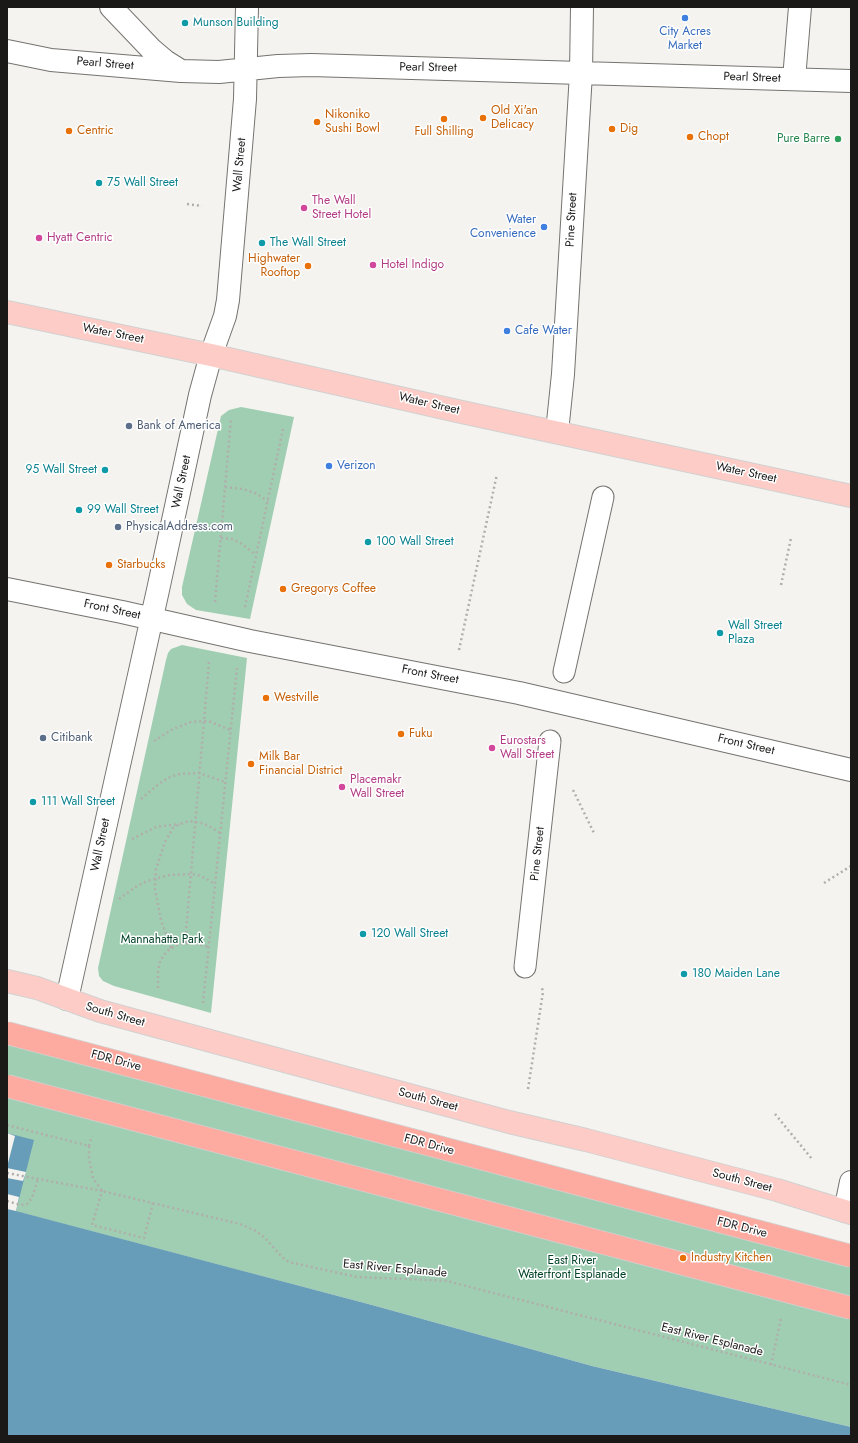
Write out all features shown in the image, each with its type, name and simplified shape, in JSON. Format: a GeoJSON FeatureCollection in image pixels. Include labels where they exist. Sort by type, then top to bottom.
{"type":"FeatureCollection","features":[{"type":"Feature","properties":{"kind":"highway","name":"FDR Drive"},"geometry":{"type":"LineString","coordinates":[[7,1033],[851,1256]]}},
{"type":"Feature","properties":{"kind":"highway"},"geometry":{"type":"LineString","coordinates":[[7,1086],[851,1308]]}},
{"type":"Feature","properties":{"kind":"main road","name":"Water Street"},"geometry":{"type":"LineString","coordinates":[[7,312],[211,354],[457,411],[851,496]]}},
{"type":"Feature","properties":{"kind":"main road","name":"South Street"},"geometry":{"type":"LineString","coordinates":[[7,980],[37,988],[100,1011],[501,1120],[586,1140],[777,1190],[848,1212]]}},
{"type":"Feature","properties":{"kind":"street"},"geometry":{"type":"LineString","coordinates":[[111,7],[152,50],[180,71]]}},
{"type":"Feature","properties":{"kind":"street","name":"Wall Street"},"geometry":{"type":"LineString","coordinates":[[67,999],[152,619],[200,395],[211,354],[225,316],[230,286],[245,99],[247,7]]}},
{"type":"Feature","properties":{"kind":"street","name":"Pine Street"},"geometry":{"type":"LineString","coordinates":[[557,432],[563,374],[581,73],[582,7]]}},
{"type":"Feature","properties":{"kind":"street"},"geometry":{"type":"LineString","coordinates":[[794,79],[800,7]]}},
{"type":"Feature","properties":{"kind":"street","name":"Pearl Street"},"geometry":{"type":"LineString","coordinates":[[7,51],[51,60],[180,71],[219,72],[278,66],[311,65],[851,81]]}},
{"type":"Feature","properties":{"kind":"street"},"geometry":{"type":"LineString","coordinates":[[564,672],[603,497]]}},
{"type":"Feature","properties":{"kind":"street","name":"Front Street"},"geometry":{"type":"LineString","coordinates":[[7,589],[250,641],[520,693],[851,770]]}},
{"type":"Feature","properties":{"kind":"street","name":"Pine Street"},"geometry":{"type":"LineString","coordinates":[[525,967],[550,742]]}},
{"type":"Feature","properties":{"kind":"street"},"geometry":{"type":"LineString","coordinates":[[848,1212],[851,1182]]}},
{"type":"Feature","properties":{"kind":"path"},"geometry":{"type":"LineString","coordinates":[[187,204],[202,206]]}},
{"type":"Feature","properties":{"kind":"path"},"geometry":{"type":"LineString","coordinates":[[215,602],[231,419]]}},
{"type":"Feature","properties":{"kind":"path"},"geometry":{"type":"LineString","coordinates":[[246,607],[283,430]]}},
{"type":"Feature","properties":{"kind":"path"},"geometry":{"type":"LineString","coordinates":[[459,650],[497,474]]}},
{"type":"Feature","properties":{"kind":"path"},"geometry":{"type":"LineString","coordinates":[[225,486],[255,493],[268,501]]}},
{"type":"Feature","properties":{"kind":"path"},"geometry":{"type":"LineString","coordinates":[[221,538],[232,539],[242,544],[256,555]]}},
{"type":"Feature","properties":{"kind":"path"},"geometry":{"type":"LineString","coordinates":[[780,585],[791,538]]}},
{"type":"Feature","properties":{"kind":"path"},"geometry":{"type":"LineString","coordinates":[[185,943],[209,662]]}},
{"type":"Feature","properties":{"kind":"path"},"geometry":{"type":"LineString","coordinates":[[204,1003],[237,668]]}},
{"type":"Feature","properties":{"kind":"path"},"geometry":{"type":"LineString","coordinates":[[153,742],[173,729],[191,722],[204,721],[230,730]]}},
{"type":"Feature","properties":{"kind":"path"},"geometry":{"type":"LineString","coordinates":[[141,799],[155,786],[170,777],[180,774],[199,773],[225,782]]}},
{"type":"Feature","properties":{"kind":"path"},"geometry":{"type":"LineString","coordinates":[[171,948],[159,913],[155,889],[155,878],[160,855],[165,842],[173,828],[189,821],[209,826],[220,833]]}},
{"type":"Feature","properties":{"kind":"path"},"geometry":{"type":"LineString","coordinates":[[132,839],[156,827],[180,824]]}},
{"type":"Feature","properties":{"kind":"path"},"geometry":{"type":"LineString","coordinates":[[824,883],[851,866]]}},
{"type":"Feature","properties":{"kind":"path"},"geometry":{"type":"LineString","coordinates":[[119,899],[137,886],[155,878],[170,875],[192,874],[202,876],[215,885]]}},
{"type":"Feature","properties":{"kind":"path"},"geometry":{"type":"LineString","coordinates":[[158,988],[158,971],[160,961],[164,954],[171,948],[185,943],[197,943],[209,947]]}},
{"type":"Feature","properties":{"kind":"path"},"geometry":{"type":"LineString","coordinates":[[525,967],[535,973],[541,982],[543,992],[528,1089]]}},
{"type":"Feature","properties":{"kind":"path"},"geometry":{"type":"LineString","coordinates":[[775,1114],[812,1159]]}},
{"type":"Feature","properties":{"kind":"path"},"geometry":{"type":"LineString","coordinates":[[7,1125],[89,1146],[89,1158],[93,1178],[102,1191],[92,1225],[144,1238],[153,1203]]}},
{"type":"Feature","properties":{"kind":"path","name":"East River Esplanade"},"geometry":{"type":"LineString","coordinates":[[7,1173],[102,1191],[240,1224],[256,1231],[266,1239],[278,1254],[289,1262],[357,1277],[447,1282],[851,1385]]}},
{"type":"Feature","properties":{"kind":"path"},"geometry":{"type":"LineString","coordinates":[[7,1201],[18,1204],[30,1202],[38,1179]]}},
{"type":"Feature","properties":{"kind":"green space"},"geometry":{"type":"Polygon","coordinates":[[[241,407],[294,417],[250,619],[196,610],[187,604],[182,595],[182,587],[221,416],[229,410],[241,407]]]}},
{"type":"Feature","properties":{"kind":"green space","name":"Mannahatta Park"},"geometry":{"type":"Polygon","coordinates":[[[182,645],[247,658],[211,1013],[114,986],[103,981],[99,976],[98,968],[166,660],[171,649],[182,645]]]}},
{"type":"Feature","properties":{"kind":"green space","name":"East River Waterfront Esplanade"},"geometry":{"type":"Polygon","coordinates":[[[7,1025],[851,1250],[851,1427],[592,1366],[372,1305],[7,1209],[7,1025]]]}},
{"type":"Feature","properties":{"kind":"water"},"geometry":{"type":"Polygon","coordinates":[[[7,1133],[34,1140],[16,1211],[372,1305],[592,1366],[851,1427],[851,1436],[7,1436],[7,1133]]]}},
{"type":"Feature","properties":{"kind":"pier"},"geometry":{"type":"Polygon","coordinates":[[[7,1133],[15,1136],[7,1167],[7,1133]]]}},
{"type":"Feature","properties":{"kind":"pier"},"geometry":{"type":"Polygon","coordinates":[[[7,1168],[26,1172],[23,1181],[7,1178],[7,1168]]]}},
{"type":"Feature","properties":{"kind":"pier"},"geometry":{"type":"Polygon","coordinates":[[[7,1194],[19,1197],[16,1211],[7,1209],[7,1194]]]}},
{"type":"Feature","properties":{"kind":"place","name":"City Acres Market"},"geometry":{"type":"Point","coordinates":[685,18]}},
{"type":"Feature","properties":{"kind":"place","name":"Munson Building"},"geometry":{"type":"Point","coordinates":[185,23]}},
{"type":"Feature","properties":{"kind":"place","name":"Old Xi'an Delicacy"},"geometry":{"type":"Point","coordinates":[483,118]}},
{"type":"Feature","properties":{"kind":"place","name":"Full Shilling"},"geometry":{"type":"Point","coordinates":[444,119]}},
{"type":"Feature","properties":{"kind":"place","name":"Nikoniko Sushi Bowl"},"geometry":{"type":"Point","coordinates":[317,122]}},
{"type":"Feature","properties":{"kind":"place","name":"Dig"},"geometry":{"type":"Point","coordinates":[612,129]}},
{"type":"Feature","properties":{"kind":"place","name":"Centric"},"geometry":{"type":"Point","coordinates":[69,131]}},
{"type":"Feature","properties":{"kind":"place","name":"Chopt"},"geometry":{"type":"Point","coordinates":[690,137]}},
{"type":"Feature","properties":{"kind":"place","name":"Pure Barre"},"geometry":{"type":"Point","coordinates":[838,139]}},
{"type":"Feature","properties":{"kind":"place","name":"75 Wall Street"},"geometry":{"type":"Point","coordinates":[99,183]}},
{"type":"Feature","properties":{"kind":"place","name":"The Wall Street Hotel"},"geometry":{"type":"Point","coordinates":[304,208]}},
{"type":"Feature","properties":{"kind":"place","name":"Water Convenience"},"geometry":{"type":"Point","coordinates":[544,227]}},
{"type":"Feature","properties":{"kind":"place","name":"Hyatt Centric"},"geometry":{"type":"Point","coordinates":[39,238]}},
{"type":"Feature","properties":{"kind":"place","name":"The Wall Street"},"geometry":{"type":"Point","coordinates":[262,243]}},
{"type":"Feature","properties":{"kind":"place","name":"Hotel Indigo"},"geometry":{"type":"Point","coordinates":[373,265]}},
{"type":"Feature","properties":{"kind":"place","name":"Highwater Rooftop"},"geometry":{"type":"Point","coordinates":[308,266]}},
{"type":"Feature","properties":{"kind":"place","name":"Cafe Water"},"geometry":{"type":"Point","coordinates":[507,331]}},
{"type":"Feature","properties":{"kind":"place","name":"Bank of America"},"geometry":{"type":"Point","coordinates":[129,426]}},
{"type":"Feature","properties":{"kind":"place","name":"Verizon"},"geometry":{"type":"Point","coordinates":[329,466]}},
{"type":"Feature","properties":{"kind":"place","name":"95 Wall Street"},"geometry":{"type":"Point","coordinates":[105,470]}},
{"type":"Feature","properties":{"kind":"place","name":"99 Wall Street"},"geometry":{"type":"Point","coordinates":[79,510]}},
{"type":"Feature","properties":{"kind":"place","name":"PhysicalAddress.com"},"geometry":{"type":"Point","coordinates":[118,527]}},
{"type":"Feature","properties":{"kind":"place","name":"100 Wall Street"},"geometry":{"type":"Point","coordinates":[368,542]}},
{"type":"Feature","properties":{"kind":"place","name":"Starbucks"},"geometry":{"type":"Point","coordinates":[109,565]}},
{"type":"Feature","properties":{"kind":"place","name":"Gregorys Coffee"},"geometry":{"type":"Point","coordinates":[283,589]}},
{"type":"Feature","properties":{"kind":"place","name":"Wall Street Plaza"},"geometry":{"type":"Point","coordinates":[720,633]}},
{"type":"Feature","properties":{"kind":"place","name":"Westville"},"geometry":{"type":"Point","coordinates":[266,698]}},
{"type":"Feature","properties":{"kind":"place","name":"Fuku"},"geometry":{"type":"Point","coordinates":[401,734]}},
{"type":"Feature","properties":{"kind":"place","name":"Citibank"},"geometry":{"type":"Point","coordinates":[43,738]}},
{"type":"Feature","properties":{"kind":"place","name":"Eurostars Wall Street"},"geometry":{"type":"Point","coordinates":[492,748]}},
{"type":"Feature","properties":{"kind":"place","name":"Milk Bar Financial District"},"geometry":{"type":"Point","coordinates":[251,764]}},
{"type":"Feature","properties":{"kind":"place","name":"Placemakr Wall Street"},"geometry":{"type":"Point","coordinates":[342,787]}},
{"type":"Feature","properties":{"kind":"place","name":"111 Wall Street"},"geometry":{"type":"Point","coordinates":[33,802]}},
{"type":"Feature","properties":{"kind":"place","name":"120 Wall Street"},"geometry":{"type":"Point","coordinates":[363,934]}},
{"type":"Feature","properties":{"kind":"place","name":"180 Maiden Lane"},"geometry":{"type":"Point","coordinates":[684,974]}},
{"type":"Feature","properties":{"kind":"place","name":"Industry Kitchen"},"geometry":{"type":"Point","coordinates":[683,1258]}}]}
